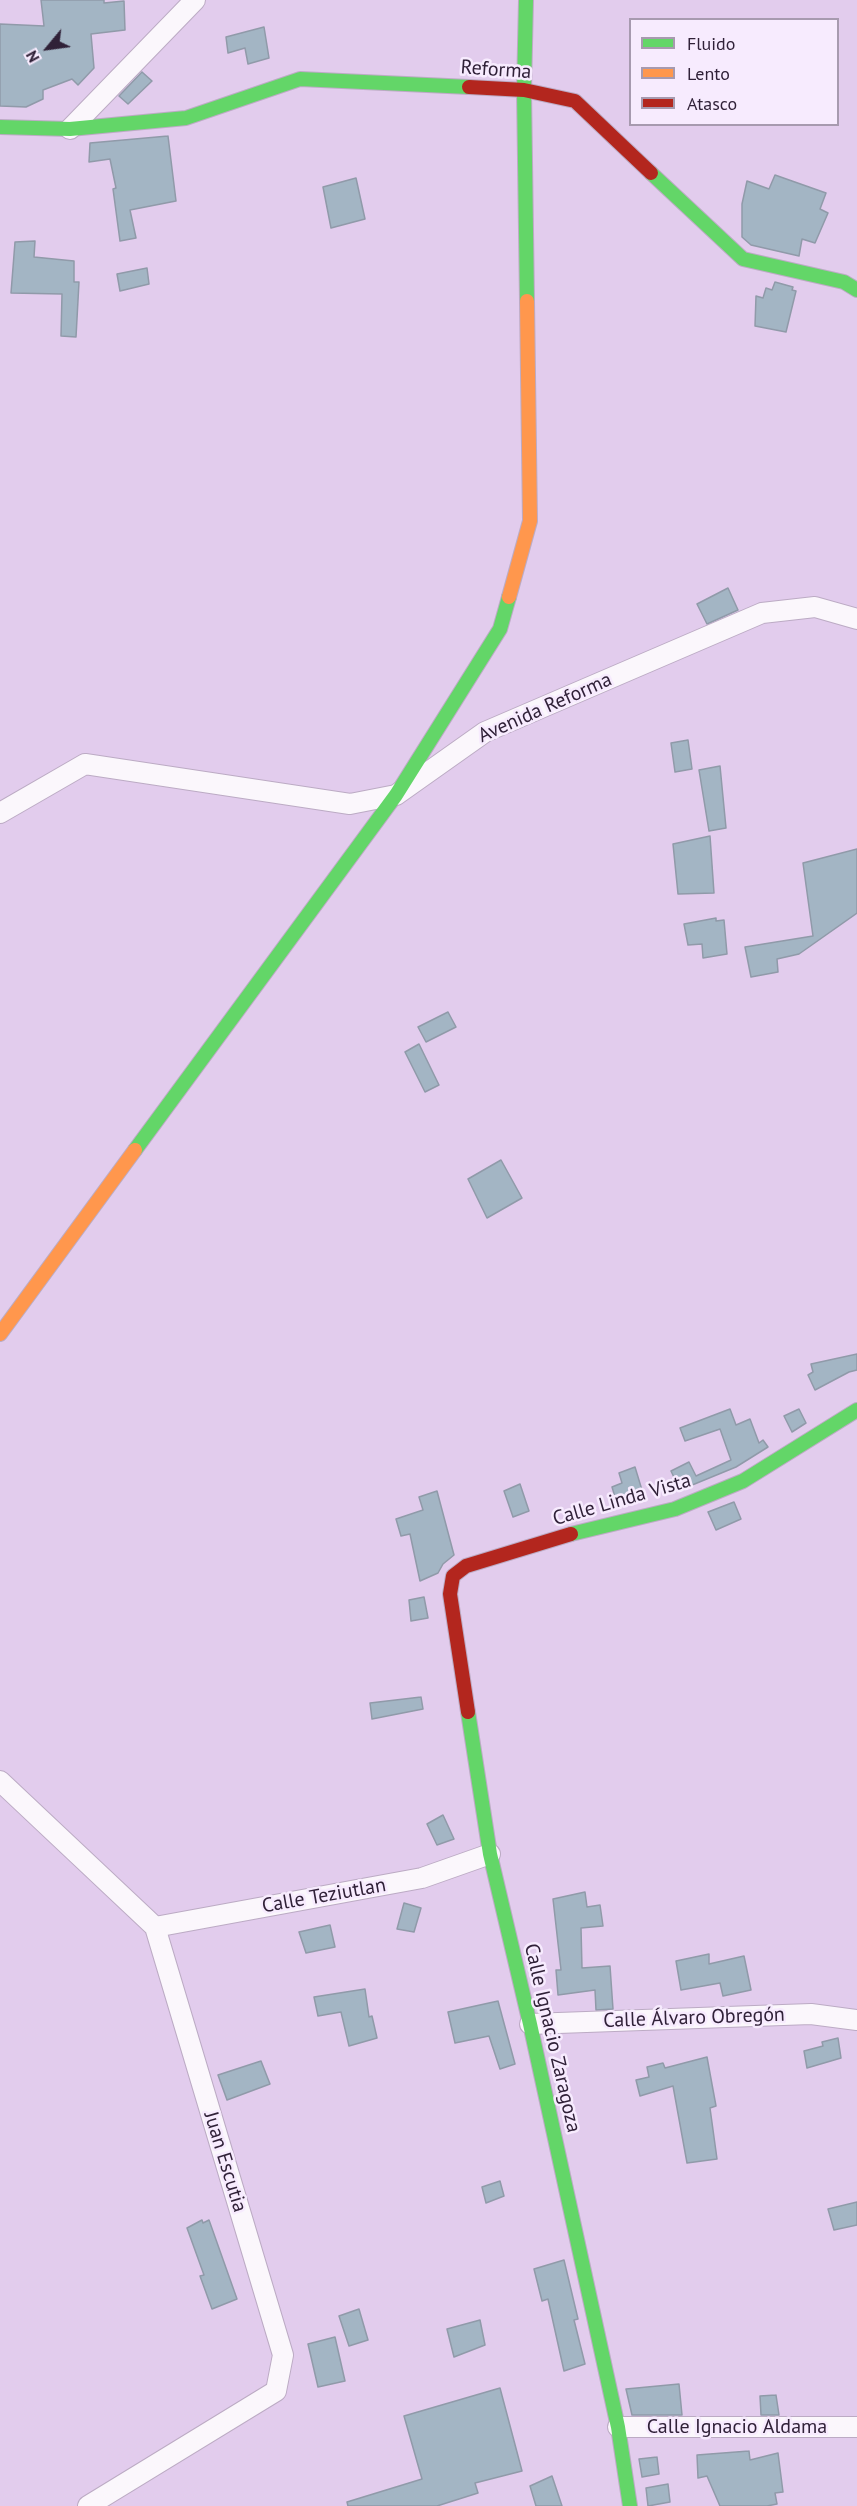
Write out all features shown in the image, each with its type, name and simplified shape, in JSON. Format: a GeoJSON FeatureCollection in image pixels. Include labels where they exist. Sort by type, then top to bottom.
{"type":"FeatureCollection","features":[{"type":"Feature","properties":{"kind":"street"},"geometry":{"type":"LineString","coordinates":[[70,129],[195,0]]}},
{"type":"Feature","properties":{"kind":"street"},"geometry":{"type":"LineString","coordinates":[[0,1334],[396,795],[500,629],[530,521],[524,90],[526,0]]}},
{"type":"Feature","properties":{"kind":"street","name":"Reforma"},"geometry":{"type":"LineString","coordinates":[[0,127],[70,129],[186,118],[300,79],[524,90],[575,101],[743,259],[843,282],[857,290]]}},
{"type":"Feature","properties":{"kind":"street","name":"Avenida Reforma"},"geometry":{"type":"LineString","coordinates":[[0,813],[85,764],[350,804],[396,795],[485,732],[762,613],[815,607],[857,619]]}},
{"type":"Feature","properties":{"kind":"street","name":"Calle Linda Vista"},"geometry":{"type":"LineString","coordinates":[[453,1576],[466,1566],[555,1538],[675,1509],[695,1501],[743,1481],[857,1410]]}},
{"type":"Feature","properties":{"kind":"street","name":"Calle Ignacio Zaragoza"},"geometry":{"type":"LineString","coordinates":[[453,1576],[450,1594],[490,1854],[530,2024],[618,2427],[630,2506]]}},
{"type":"Feature","properties":{"kind":"street"},"geometry":{"type":"LineString","coordinates":[[0,1781],[155,1927]]}},
{"type":"Feature","properties":{"kind":"street","name":"Calle Teziutlan"},"geometry":{"type":"LineString","coordinates":[[155,1927],[422,1878],[490,1854]]}},
{"type":"Feature","properties":{"kind":"street","name":"Juan Escutia"},"geometry":{"type":"LineString","coordinates":[[88,2506],[276,2391],[283,2355],[155,1927]]}},
{"type":"Feature","properties":{"kind":"street","name":"Calle Álvaro Obregón"},"geometry":{"type":"LineString","coordinates":[[530,2024],[811,2014],[857,2020]]}},
{"type":"Feature","properties":{"kind":"street","name":"Calle Ignacio Aldama"},"geometry":{"type":"LineString","coordinates":[[618,2427],[857,2427]]}},
{"type":"Feature","properties":{"kind":"building"},"geometry":{"type":"Polygon","coordinates":[[[41,0],[104,0],[104,3],[124,1],[125,30],[91,34],[94,68],[78,85],[72,79],[43,90],[43,99],[26,107],[0,106],[0,24],[44,26],[41,0]]]}},
{"type":"Feature","properties":{"kind":"building"},"geometry":{"type":"Polygon","coordinates":[[[264,27],[269,58],[248,64],[245,48],[228,53],[226,37],[264,27]]]}},
{"type":"Feature","properties":{"kind":"building"},"geometry":{"type":"Polygon","coordinates":[[[142,72],[152,81],[128,104],[119,96],[142,72]]]}},
{"type":"Feature","properties":{"kind":"building"},"geometry":{"type":"Polygon","coordinates":[[[168,136],[176,201],[130,210],[136,238],[120,241],[113,189],[116,188],[110,159],[89,162],[90,143],[168,136]]]}},
{"type":"Feature","properties":{"kind":"building"},"geometry":{"type":"Polygon","coordinates":[[[775,175],[826,193],[820,209],[828,213],[815,243],[802,239],[799,256],[751,245],[742,237],[742,204],[747,181],[769,189],[775,175]]]}},
{"type":"Feature","properties":{"kind":"building"},"geometry":{"type":"Polygon","coordinates":[[[356,178],[365,219],[331,228],[323,187],[356,178]]]}},
{"type":"Feature","properties":{"kind":"building"},"geometry":{"type":"Polygon","coordinates":[[[35,241],[34,257],[74,261],[74,282],[79,282],[76,337],[61,336],[62,294],[11,293],[15,242],[35,241]]]}},
{"type":"Feature","properties":{"kind":"building"},"geometry":{"type":"Polygon","coordinates":[[[147,268],[149,284],[120,291],[117,274],[147,268]]]}},
{"type":"Feature","properties":{"kind":"building"},"geometry":{"type":"Polygon","coordinates":[[[775,282],[793,287],[792,290],[796,291],[786,332],[755,326],[756,296],[763,298],[766,288],[772,290],[775,282]]]}},
{"type":"Feature","properties":{"kind":"building"},"geometry":{"type":"Polygon","coordinates":[[[728,588],[738,610],[707,624],[697,604],[728,588]]]}},
{"type":"Feature","properties":{"kind":"building"},"geometry":{"type":"Polygon","coordinates":[[[688,740],[692,769],[675,772],[671,743],[688,740]]]}},
{"type":"Feature","properties":{"kind":"building"},"geometry":{"type":"Polygon","coordinates":[[[720,766],[726,828],[709,831],[699,770],[720,766]]]}},
{"type":"Feature","properties":{"kind":"building"},"geometry":{"type":"Polygon","coordinates":[[[710,836],[714,893],[678,894],[673,844],[710,836]]]}},
{"type":"Feature","properties":{"kind":"building"},"geometry":{"type":"Polygon","coordinates":[[[857,849],[857,913],[799,954],[777,959],[778,972],[751,977],[745,947],[813,936],[803,863],[857,849]]]}},
{"type":"Feature","properties":{"kind":"building"},"geometry":{"type":"Polygon","coordinates":[[[716,918],[716,921],[724,920],[727,954],[703,958],[702,944],[688,945],[684,924],[716,918]]]}},
{"type":"Feature","properties":{"kind":"building"},"geometry":{"type":"Polygon","coordinates":[[[448,1012],[456,1027],[426,1042],[418,1027],[448,1012]]]}},
{"type":"Feature","properties":{"kind":"building"},"geometry":{"type":"Polygon","coordinates":[[[419,1044],[439,1085],[425,1092],[405,1052],[419,1044]]]}},
{"type":"Feature","properties":{"kind":"building"},"geometry":{"type":"Polygon","coordinates":[[[501,1160],[522,1198],[487,1218],[468,1179],[501,1160]]]}},
{"type":"Feature","properties":{"kind":"building"},"geometry":{"type":"Polygon","coordinates":[[[857,1354],[857,1370],[815,1390],[808,1375],[813,1372],[811,1364],[857,1354]]]}},
{"type":"Feature","properties":{"kind":"building"},"geometry":{"type":"Polygon","coordinates":[[[730,1409],[736,1425],[750,1419],[759,1443],[763,1440],[768,1447],[736,1467],[680,1490],[671,1471],[689,1462],[696,1476],[731,1460],[720,1429],[685,1441],[680,1428],[730,1409]]]}},
{"type":"Feature","properties":{"kind":"building"},"geometry":{"type":"Polygon","coordinates":[[[799,1409],[806,1423],[792,1432],[784,1416],[799,1409]]]}},
{"type":"Feature","properties":{"kind":"building"},"geometry":{"type":"Polygon","coordinates":[[[635,1467],[645,1500],[618,1507],[612,1487],[622,1483],[619,1473],[635,1467]]]}},
{"type":"Feature","properties":{"kind":"building"},"geometry":{"type":"Polygon","coordinates":[[[520,1484],[529,1511],[513,1517],[504,1491],[520,1484]]]}},
{"type":"Feature","properties":{"kind":"building"},"geometry":{"type":"Polygon","coordinates":[[[437,1491],[454,1555],[443,1564],[438,1573],[420,1581],[410,1534],[401,1536],[396,1519],[423,1510],[419,1497],[437,1491]]]}},
{"type":"Feature","properties":{"kind":"building"},"geometry":{"type":"Polygon","coordinates":[[[734,1502],[741,1519],[716,1530],[708,1512],[734,1502]]]}},
{"type":"Feature","properties":{"kind":"building"},"geometry":{"type":"Polygon","coordinates":[[[424,1597],[428,1618],[411,1621],[409,1600],[424,1597]]]}},
{"type":"Feature","properties":{"kind":"building"},"geometry":{"type":"Polygon","coordinates":[[[421,1697],[423,1709],[372,1719],[370,1703],[421,1697]]]}},
{"type":"Feature","properties":{"kind":"building"},"geometry":{"type":"Polygon","coordinates":[[[443,1815],[454,1839],[437,1845],[427,1824],[443,1815]]]}},
{"type":"Feature","properties":{"kind":"building"},"geometry":{"type":"Polygon","coordinates":[[[585,1892],[587,1907],[600,1905],[603,1926],[581,1928],[582,1968],[610,1966],[613,2009],[596,2010],[595,1990],[558,1995],[556,1970],[561,1970],[553,1899],[585,1892]]]}},
{"type":"Feature","properties":{"kind":"building"},"geometry":{"type":"Polygon","coordinates":[[[404,1903],[421,1908],[414,1932],[397,1929],[404,1903]]]}},
{"type":"Feature","properties":{"kind":"building"},"geometry":{"type":"Polygon","coordinates":[[[330,1925],[335,1947],[306,1953],[299,1932],[330,1925]]]}},
{"type":"Feature","properties":{"kind":"building"},"geometry":{"type":"Polygon","coordinates":[[[709,1954],[709,1964],[744,1956],[751,1990],[723,1996],[720,1983],[681,1990],[676,1961],[709,1954]]]}},
{"type":"Feature","properties":{"kind":"building"},"geometry":{"type":"Polygon","coordinates":[[[365,1989],[369,2017],[372,2016],[377,2038],[349,2046],[341,2012],[318,2016],[314,1997],[365,1989]]]}},
{"type":"Feature","properties":{"kind":"building"},"geometry":{"type":"Polygon","coordinates":[[[498,2001],[515,2064],[500,2069],[489,2036],[455,2043],[448,2012],[498,2001]]]}},
{"type":"Feature","properties":{"kind":"building"},"geometry":{"type":"Polygon","coordinates":[[[838,2038],[841,2058],[807,2068],[804,2051],[823,2046],[822,2042],[838,2038]]]}},
{"type":"Feature","properties":{"kind":"building"},"geometry":{"type":"Polygon","coordinates":[[[707,2057],[716,2106],[710,2108],[717,2159],[687,2163],[673,2086],[640,2096],[636,2080],[649,2077],[647,2067],[663,2063],[665,2068],[707,2057]]]}},
{"type":"Feature","properties":{"kind":"building"},"geometry":{"type":"Polygon","coordinates":[[[261,2061],[270,2084],[227,2100],[218,2075],[261,2061]]]}},
{"type":"Feature","properties":{"kind":"building"},"geometry":{"type":"Polygon","coordinates":[[[500,2181],[504,2196],[486,2203],[482,2187],[500,2181]]]}},
{"type":"Feature","properties":{"kind":"building"},"geometry":{"type":"Polygon","coordinates":[[[857,2202],[857,2225],[834,2230],[828,2209],[857,2202]]]}},
{"type":"Feature","properties":{"kind":"building"},"geometry":{"type":"Polygon","coordinates":[[[202,2220],[203,2223],[209,2220],[237,2299],[212,2309],[200,2276],[204,2275],[187,2228],[202,2220]]]}},
{"type":"Feature","properties":{"kind":"building"},"geometry":{"type":"Polygon","coordinates":[[[564,2260],[578,2319],[574,2320],[585,2364],[564,2371],[548,2299],[542,2301],[534,2269],[564,2260]]]}},
{"type":"Feature","properties":{"kind":"building"},"geometry":{"type":"Polygon","coordinates":[[[359,2309],[368,2340],[349,2346],[339,2316],[359,2309]]]}},
{"type":"Feature","properties":{"kind":"building"},"geometry":{"type":"Polygon","coordinates":[[[480,2320],[485,2345],[454,2357],[447,2329],[480,2320]]]}},
{"type":"Feature","properties":{"kind":"building"},"geometry":{"type":"Polygon","coordinates":[[[335,2337],[345,2381],[318,2387],[308,2344],[335,2337]]]}},
{"type":"Feature","properties":{"kind":"building"},"geometry":{"type":"Polygon","coordinates":[[[679,2384],[682,2415],[632,2415],[626,2389],[679,2384]]]}},
{"type":"Feature","properties":{"kind":"building"},"geometry":{"type":"Polygon","coordinates":[[[500,2388],[522,2471],[475,2483],[478,2493],[437,2506],[348,2506],[347,2502],[422,2479],[404,2416],[500,2388]]]}},
{"type":"Feature","properties":{"kind":"building"},"geometry":{"type":"Polygon","coordinates":[[[776,2395],[779,2415],[761,2415],[760,2396],[776,2395]]]}},
{"type":"Feature","properties":{"kind":"building"},"geometry":{"type":"Polygon","coordinates":[[[749,2451],[750,2460],[778,2453],[783,2492],[775,2493],[777,2504],[720,2506],[707,2476],[698,2478],[697,2455],[749,2451]]]}},
{"type":"Feature","properties":{"kind":"building"},"geometry":{"type":"Polygon","coordinates":[[[657,2457],[659,2474],[642,2477],[639,2459],[657,2457]]]}},
{"type":"Feature","properties":{"kind":"building"},"geometry":{"type":"Polygon","coordinates":[[[552,2476],[562,2506],[536,2506],[530,2486],[552,2476]]]}},
{"type":"Feature","properties":{"kind":"building"},"geometry":{"type":"Polygon","coordinates":[[[668,2484],[670,2502],[648,2506],[646,2488],[668,2484]]]}},
{"type":"Feature","properties":{"kind":"traffic: fast"},"geometry":{"type":"LineString","coordinates":[[526,0],[524,90],[527,301]]}},
{"type":"Feature","properties":{"kind":"traffic: fast"},"geometry":{"type":"LineString","coordinates":[[0,127],[70,129],[186,118],[300,79],[469,87]]}},
{"type":"Feature","properties":{"kind":"traffic: fast"},"geometry":{"type":"LineString","coordinates":[[651,173],[743,259],[844,282],[857,290]]}},
{"type":"Feature","properties":{"kind":"traffic: fast"},"geometry":{"type":"LineString","coordinates":[[135,1150],[396,795],[500,629],[509,597]]}},
{"type":"Feature","properties":{"kind":"traffic: fast"},"geometry":{"type":"LineString","coordinates":[[571,1534],[675,1509],[743,1481],[857,1410]]}},
{"type":"Feature","properties":{"kind":"traffic: fast"},"geometry":{"type":"LineString","coordinates":[[468,1712],[490,1854],[530,2024],[618,2427],[630,2506]]}},
{"type":"Feature","properties":{"kind":"traffic: slow"},"geometry":{"type":"LineString","coordinates":[[509,597],[530,521],[527,301]]}},
{"type":"Feature","properties":{"kind":"traffic: slow"},"geometry":{"type":"LineString","coordinates":[[0,1334],[135,1150]]}},
{"type":"Feature","properties":{"kind":"traffic: jam"},"geometry":{"type":"LineString","coordinates":[[469,87],[524,90],[575,101],[651,173]]}},
{"type":"Feature","properties":{"kind":"traffic: jam"},"geometry":{"type":"LineString","coordinates":[[468,1712],[450,1594],[453,1576],[466,1566],[571,1534]]}}]}
